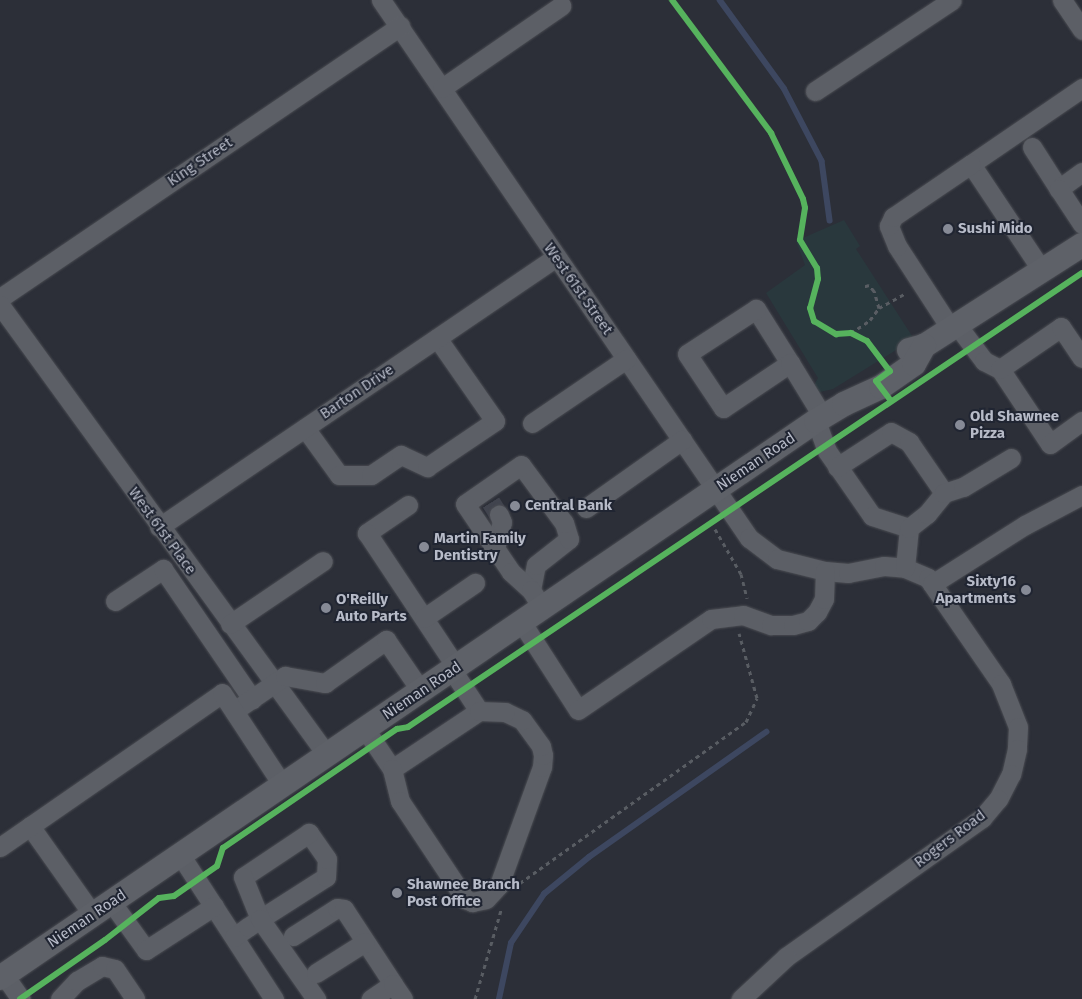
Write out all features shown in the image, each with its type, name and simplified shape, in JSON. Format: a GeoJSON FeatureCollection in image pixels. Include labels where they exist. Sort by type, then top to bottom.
{"type":"FeatureCollection","features":[{"type":"Feature","properties":{"kind":"main road","name":"Nieman Road"},"geometry":{"type":"LineString","coordinates":[[2,976],[522,623],[537,599],[716,490],[819,419],[844,404],[872,393],[914,364],[924,346],[1041,269],[1082,245]]}},
{"type":"Feature","properties":{"kind":"street","name":"West 61st Street"},"geometry":{"type":"LineString","coordinates":[[382,0],[716,490]]}},
{"type":"Feature","properties":{"kind":"street"},"geometry":{"type":"LineString","coordinates":[[815,91],[952,0]]}},
{"type":"Feature","properties":{"kind":"street"},"geometry":{"type":"LineString","coordinates":[[1062,0],[1082,30]]}},
{"type":"Feature","properties":{"kind":"street"},"geometry":{"type":"LineString","coordinates":[[442,88],[561,6]]}},
{"type":"Feature","properties":{"kind":"street","name":"King Street"},"geometry":{"type":"LineString","coordinates":[[0,298],[400,26]]}},
{"type":"Feature","properties":{"kind":"street"},"geometry":{"type":"LineString","coordinates":[[1082,88],[893,217],[889,226],[897,246],[920,282],[954,327],[984,361],[1000,368],[1050,444],[1082,421]]}},
{"type":"Feature","properties":{"kind":"street"},"geometry":{"type":"LineString","coordinates":[[1032,147],[1082,224]]}},
{"type":"Feature","properties":{"kind":"street"},"geometry":{"type":"LineString","coordinates":[[971,164],[1041,269]]}},
{"type":"Feature","properties":{"kind":"street"},"geometry":{"type":"LineString","coordinates":[[1058,188],[1082,172]]}},
{"type":"Feature","properties":{"kind":"street","name":"Barton Drive"},"geometry":{"type":"LineString","coordinates":[[159,527],[556,257]]}},
{"type":"Feature","properties":{"kind":"street","name":"West 61st Place"},"geometry":{"type":"LineString","coordinates":[[0,305],[159,527],[327,755]]}},
{"type":"Feature","properties":{"kind":"street"},"geometry":{"type":"LineString","coordinates":[[790,363],[723,408],[687,354],[756,309],[790,363],[819,419],[827,452],[837,467],[872,516],[909,528]]}},
{"type":"Feature","properties":{"kind":"street"},"geometry":{"type":"LineString","coordinates":[[1000,368],[1061,327],[1082,358]]}},
{"type":"Feature","properties":{"kind":"street"},"geometry":{"type":"LineString","coordinates":[[305,428],[339,475],[371,475],[401,455],[427,467],[495,422],[437,338]]}},
{"type":"Feature","properties":{"kind":"street"},"geometry":{"type":"LineString","coordinates":[[532,423],[626,359]]}},
{"type":"Feature","properties":{"kind":"street"},"geometry":{"type":"LineString","coordinates":[[837,467],[891,432],[909,442],[944,493]]}},
{"type":"Feature","properties":{"kind":"street"},"geometry":{"type":"LineString","coordinates":[[586,508],[682,440]]}},
{"type":"Feature","properties":{"kind":"street"},"geometry":{"type":"LineString","coordinates":[[904,568],[909,528],[927,514],[944,493],[963,487],[1011,458]]}},
{"type":"Feature","properties":{"kind":"street"},"geometry":{"type":"LineString","coordinates":[[521,465],[564,523],[570,539],[536,565],[537,599],[511,572],[465,504],[493,502],[521,465]]}},
{"type":"Feature","properties":{"kind":"street","name":"Rogers Road"},"geometry":{"type":"LineString","coordinates":[[716,490],[749,538],[776,558],[825,571],[848,573],[884,566],[904,568],[928,578],[1001,684],[1018,727],[1017,749],[1011,774],[998,799],[982,818],[793,952],[741,999]]}},
{"type":"Feature","properties":{"kind":"street"},"geometry":{"type":"LineString","coordinates":[[932,584],[1025,525],[1082,496]]}},
{"type":"Feature","properties":{"kind":"street"},"geometry":{"type":"LineString","coordinates":[[493,502],[502,522],[495,548]]}},
{"type":"Feature","properties":{"kind":"street"},"geometry":{"type":"LineString","coordinates":[[408,505],[366,533],[424,618],[478,711]]}},
{"type":"Feature","properties":{"kind":"street"},"geometry":{"type":"LineString","coordinates":[[230,624],[323,561]]}},
{"type":"Feature","properties":{"kind":"street"},"geometry":{"type":"LineString","coordinates":[[115,601],[163,569],[252,698]]}},
{"type":"Feature","properties":{"kind":"street"},"geometry":{"type":"LineString","coordinates":[[522,623],[578,710],[711,619],[743,615],[771,625],[793,625],[808,621],[817,612],[824,599],[825,571]]}},
{"type":"Feature","properties":{"kind":"street"},"geometry":{"type":"LineString","coordinates":[[424,618],[475,583]]}},
{"type":"Feature","properties":{"kind":"street"},"geometry":{"type":"LineString","coordinates":[[234,711],[285,676],[325,682],[386,640],[421,691]]}},
{"type":"Feature","properties":{"kind":"street"},"geometry":{"type":"LineString","coordinates":[[0,846],[222,693],[283,786]]}},
{"type":"Feature","properties":{"kind":"street"},"geometry":{"type":"LineString","coordinates":[[365,729],[392,769],[400,801],[465,899],[472,902],[486,899],[499,885],[542,767],[543,755],[541,746],[522,720],[505,712],[478,711],[392,769]]}},
{"type":"Feature","properties":{"kind":"street"},"geometry":{"type":"LineString","coordinates":[[30,826],[102,909],[146,950],[214,906]]}},
{"type":"Feature","properties":{"kind":"street"},"geometry":{"type":"LineString","coordinates":[[234,936],[260,919],[326,877],[327,858],[309,833],[242,877],[260,919],[284,949],[316,999]]}},
{"type":"Feature","properties":{"kind":"street"},"geometry":{"type":"LineString","coordinates":[[181,856],[272,998]]}},
{"type":"Feature","properties":{"kind":"street"},"geometry":{"type":"LineString","coordinates":[[293,936],[337,908],[344,909],[398,992],[371,999]]}},
{"type":"Feature","properties":{"kind":"street"},"geometry":{"type":"LineString","coordinates":[[316,973],[365,942]]}},
{"type":"Feature","properties":{"kind":"street"},"geometry":{"type":"LineString","coordinates":[[60,999],[77,981],[102,966],[115,969],[135,999]]}},
{"type":"Feature","properties":{"kind":"street"},"geometry":{"type":"LineString","coordinates":[[2,976],[21,999]]}},
{"type":"Feature","properties":{"kind":"path"},"geometry":{"type":"LineString","coordinates":[[844,335],[851,333],[870,320],[879,308],[890,305],[920,282]]}},
{"type":"Feature","properties":{"kind":"path"},"geometry":{"type":"LineString","coordinates":[[863,287],[869,285],[874,290],[879,308]]}},
{"type":"Feature","properties":{"kind":"path"},"geometry":{"type":"LineString","coordinates":[[851,333],[861,335]]}},
{"type":"Feature","properties":{"kind":"path"},"geometry":{"type":"LineString","coordinates":[[711,523],[730,510]]}},
{"type":"Feature","properties":{"kind":"path"},"geometry":{"type":"LineString","coordinates":[[515,890],[520,882],[746,722]]}},
{"type":"Feature","properties":{"kind":"path"},"geometry":{"type":"LineString","coordinates":[[475,999],[492,934],[503,905]]}},
{"type":"Feature","properties":{"kind":"shaded area"},"geometry":{"type":"Polygon","coordinates":[[[844,220],[860,246],[856,249],[914,339],[833,389],[816,393],[813,387],[818,378],[766,293],[805,265],[796,241],[844,220]]]}},
{"type":"Feature","properties":{"kind":"waterway"},"geometry":{"type":"LineString","coordinates":[[720,0],[784,88],[822,161],[830,220]]}},
{"type":"Feature","properties":{"kind":"waterway"},"geometry":{"type":"LineString","coordinates":[[499,999],[511,943],[544,894],[589,857],[766,732]]}},
{"type":"Feature","properties":{"kind":"tunnel"},"geometry":{"type":"LineString","coordinates":[[491,502],[499,515]]}},
{"type":"Feature","properties":{"kind":"cycle path"},"geometry":{"type":"LineString","coordinates":[[672,0],[771,133],[803,199],[805,208],[800,240],[817,268],[818,279],[810,308],[814,321],[836,334],[851,333],[867,341],[890,371],[876,381],[891,401]]}},
{"type":"Feature","properties":{"kind":"cycle path"},"geometry":{"type":"LineString","coordinates":[[20,999],[105,940],[159,898],[174,896],[217,866],[223,848],[397,729],[408,727],[1082,273]]}},
{"type":"Feature","properties":{"kind":"place","name":"Sushi Mido"},"geometry":{"type":"Point","coordinates":[948,229]}},
{"type":"Feature","properties":{"kind":"place","name":"Old Shawnee Pizza"},"geometry":{"type":"Point","coordinates":[960,425]}},
{"type":"Feature","properties":{"kind":"place","name":"Central Bank"},"geometry":{"type":"Point","coordinates":[515,506]}},
{"type":"Feature","properties":{"kind":"place","name":"Martin Family Dentistry"},"geometry":{"type":"Point","coordinates":[424,547]}},
{"type":"Feature","properties":{"kind":"place","name":"Sixty16 Apartments"},"geometry":{"type":"Point","coordinates":[1026,590]}},
{"type":"Feature","properties":{"kind":"place","name":"O'Reilly Auto Parts"},"geometry":{"type":"Point","coordinates":[326,608]}},
{"type":"Feature","properties":{"kind":"place","name":"Shawnee Branch Post Office"},"geometry":{"type":"Point","coordinates":[397,893]}}]}
